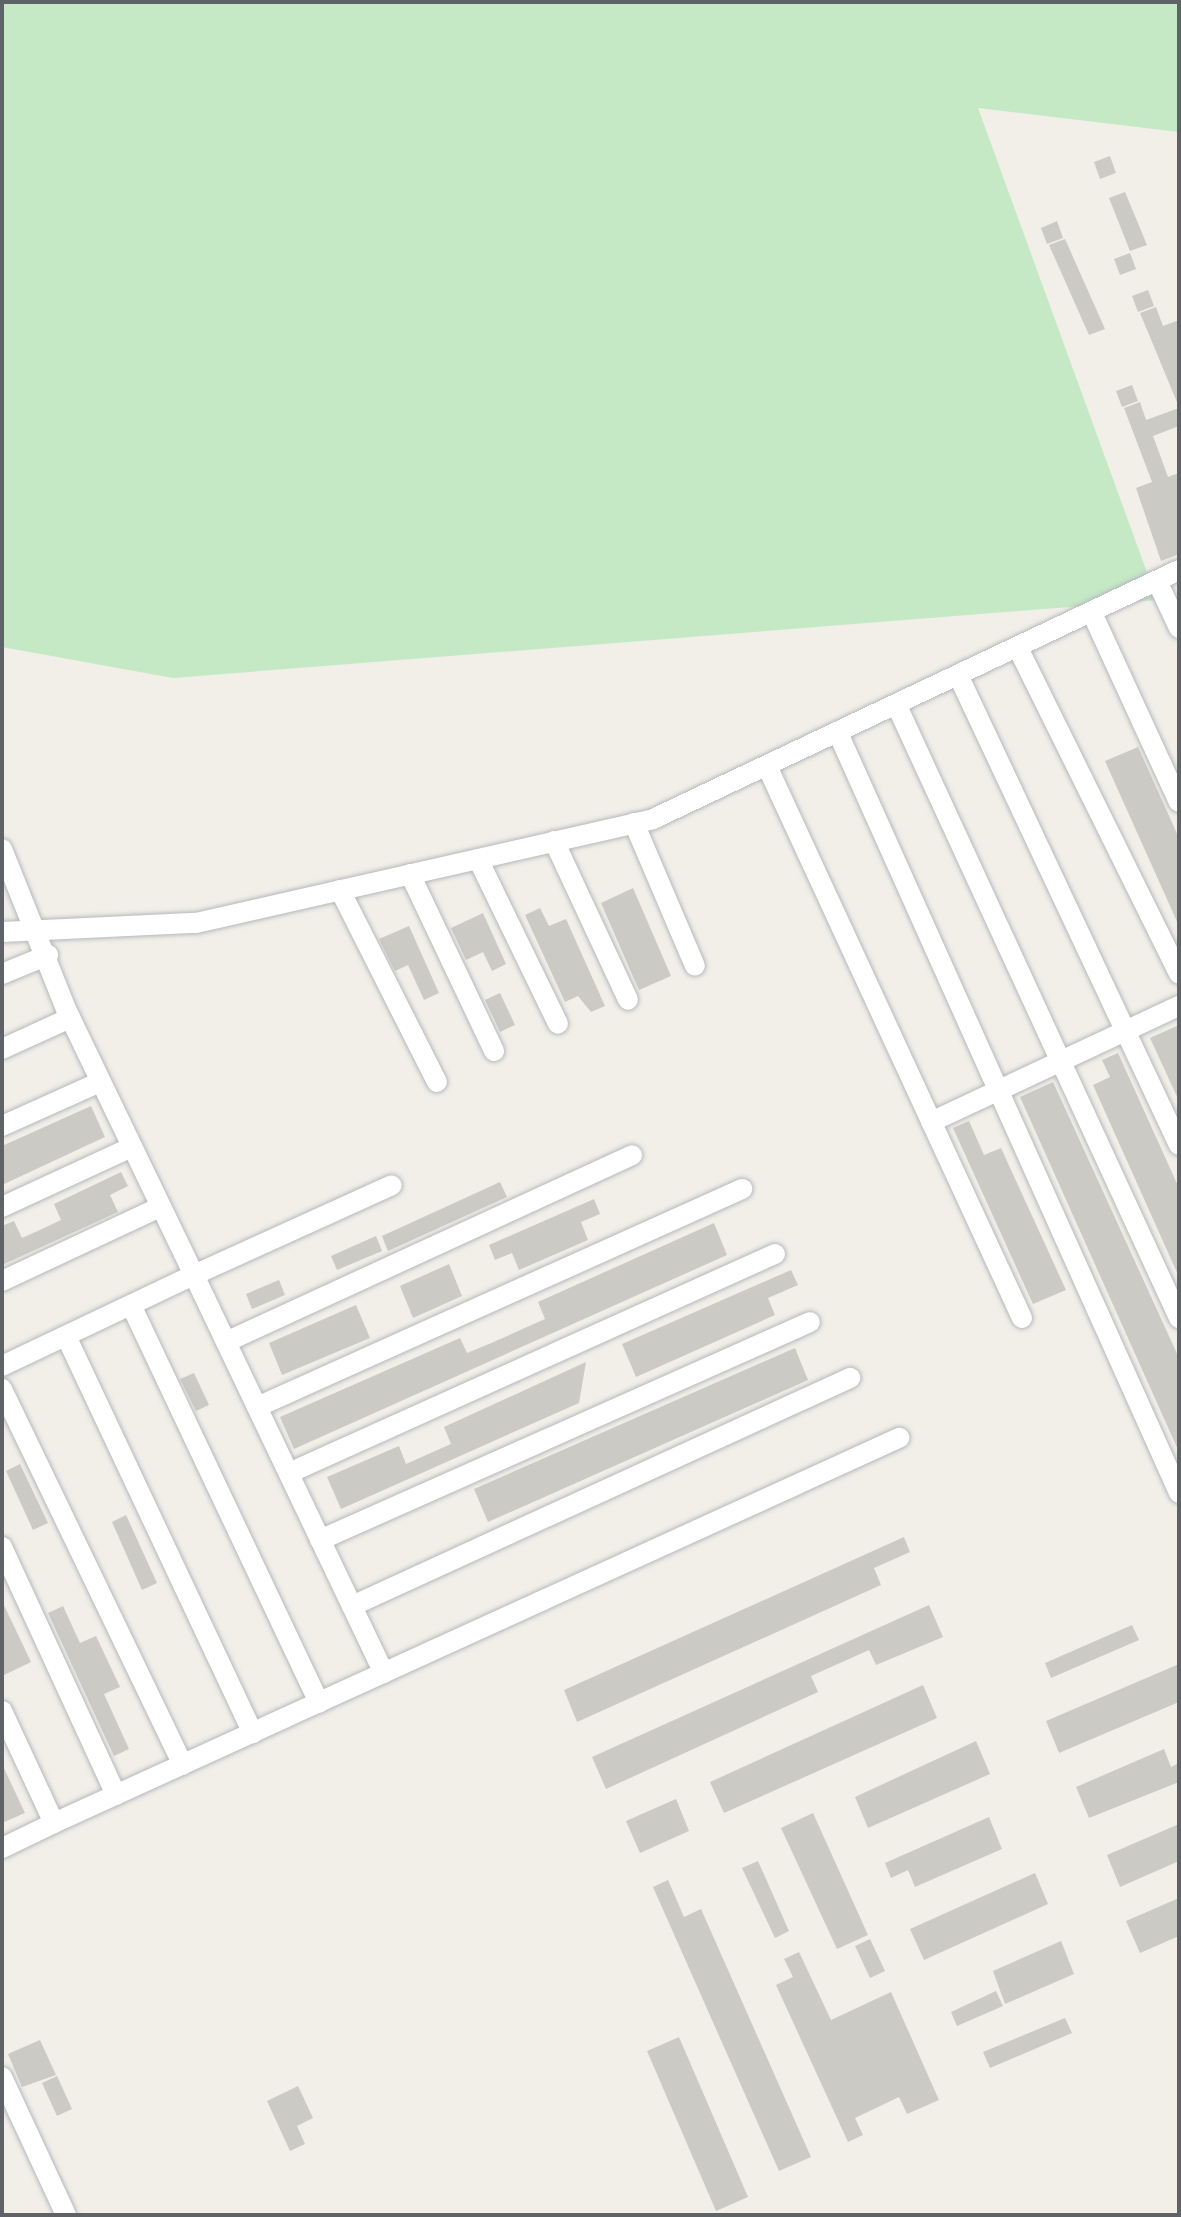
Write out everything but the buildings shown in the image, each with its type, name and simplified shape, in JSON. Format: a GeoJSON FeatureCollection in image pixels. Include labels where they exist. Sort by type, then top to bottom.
{"type":"FeatureCollection","features":[{"type":"Feature","properties":{"kind":"street"},"geometry":{"type":"LineString","coordinates":[[2,932],[39,927],[196,923],[634,823],[767,766],[1019,650],[1179,570]]}},
{"type":"Feature","properties":{"kind":"street"},"geometry":{"type":"LineString","coordinates":[[1157,581],[1179,628]]}},
{"type":"Feature","properties":{"kind":"street"},"geometry":{"type":"LineString","coordinates":[[1092,613],[1179,802]]}},
{"type":"Feature","properties":{"kind":"street"},"geometry":{"type":"LineString","coordinates":[[1019,650],[1179,974]]}},
{"type":"Feature","properties":{"kind":"street"},"geometry":{"type":"LineString","coordinates":[[959,677],[1179,1145]]}},
{"type":"Feature","properties":{"kind":"street"},"geometry":{"type":"LineString","coordinates":[[897,706],[1179,1318]]}},
{"type":"Feature","properties":{"kind":"street"},"geometry":{"type":"LineString","coordinates":[[838,733],[996,1092],[1179,1493]]}},
{"type":"Feature","properties":{"kind":"street"},"geometry":{"type":"LineString","coordinates":[[767,766],[1022,1318]]}},
{"type":"Feature","properties":{"kind":"street"},"geometry":{"type":"LineString","coordinates":[[634,823],[695,966]]}},
{"type":"Feature","properties":{"kind":"street"},"geometry":{"type":"LineString","coordinates":[[554,841],[628,1000]]}},
{"type":"Feature","properties":{"kind":"street"},"geometry":{"type":"LineString","coordinates":[[2,849],[39,927],[70,1018],[384,1673]]}},
{"type":"Feature","properties":{"kind":"street"},"geometry":{"type":"LineString","coordinates":[[478,859],[558,1024]]}},
{"type":"Feature","properties":{"kind":"street"},"geometry":{"type":"LineString","coordinates":[[410,874],[494,1051]]}},
{"type":"Feature","properties":{"kind":"street"},"geometry":{"type":"LineString","coordinates":[[340,890],[437,1082]]}},
{"type":"Feature","properties":{"kind":"street"},"geometry":{"type":"LineString","coordinates":[[2,974],[48,955]]}},
{"type":"Feature","properties":{"kind":"street"},"geometry":{"type":"LineString","coordinates":[[931,1122],[1179,1006]]}},
{"type":"Feature","properties":{"kind":"street"},"geometry":{"type":"LineString","coordinates":[[2,1049],[70,1018]]}},
{"type":"Feature","properties":{"kind":"street"},"geometry":{"type":"LineString","coordinates":[[2,1126],[100,1082]]}},
{"type":"Feature","properties":{"kind":"street"},"geometry":{"type":"LineString","coordinates":[[2,1207],[132,1147]]}},
{"type":"Feature","properties":{"kind":"street"},"geometry":{"type":"LineString","coordinates":[[226,1342],[632,1155]]}},
{"type":"Feature","properties":{"kind":"street"},"geometry":{"type":"LineString","coordinates":[[2,1366],[392,1185]]}},
{"type":"Feature","properties":{"kind":"street"},"geometry":{"type":"LineString","coordinates":[[257,1407],[742,1189]]}},
{"type":"Feature","properties":{"kind":"street"},"geometry":{"type":"LineString","coordinates":[[2,1281],[160,1207]]}},
{"type":"Feature","properties":{"kind":"street"},"geometry":{"type":"LineString","coordinates":[[289,1473],[775,1254]]}},
{"type":"Feature","properties":{"kind":"street"},"geometry":{"type":"LineString","coordinates":[[131,1305],[319,1703]]}},
{"type":"Feature","properties":{"kind":"street"},"geometry":{"type":"LineString","coordinates":[[320,1540],[810,1322]]}},
{"type":"Feature","properties":{"kind":"street"},"geometry":{"type":"LineString","coordinates":[[66,1336],[253,1733]]}},
{"type":"Feature","properties":{"kind":"street"},"geometry":{"type":"LineString","coordinates":[[352,1606],[850,1378]]}},
{"type":"Feature","properties":{"kind":"street"},"geometry":{"type":"LineString","coordinates":[[2,1389],[183,1765]]}},
{"type":"Feature","properties":{"kind":"street"},"geometry":{"type":"LineString","coordinates":[[2,1848],[899,1438]]}},
{"type":"Feature","properties":{"kind":"street"},"geometry":{"type":"LineString","coordinates":[[2,1547],[116,1795]]}},
{"type":"Feature","properties":{"kind":"street"},"geometry":{"type":"LineString","coordinates":[[2,1711],[54,1823]]}},
{"type":"Feature","properties":{"kind":"street"},"geometry":{"type":"LineString","coordinates":[[2,2077],[66,2215]]}},
{"type":"Feature","properties":{"kind":"green space"},"geometry":{"type":"Polygon","coordinates":[[[2,2],[1179,2],[1179,132],[978,108],[1157,600],[173,678],[2,647],[2,2]]]}}]}
